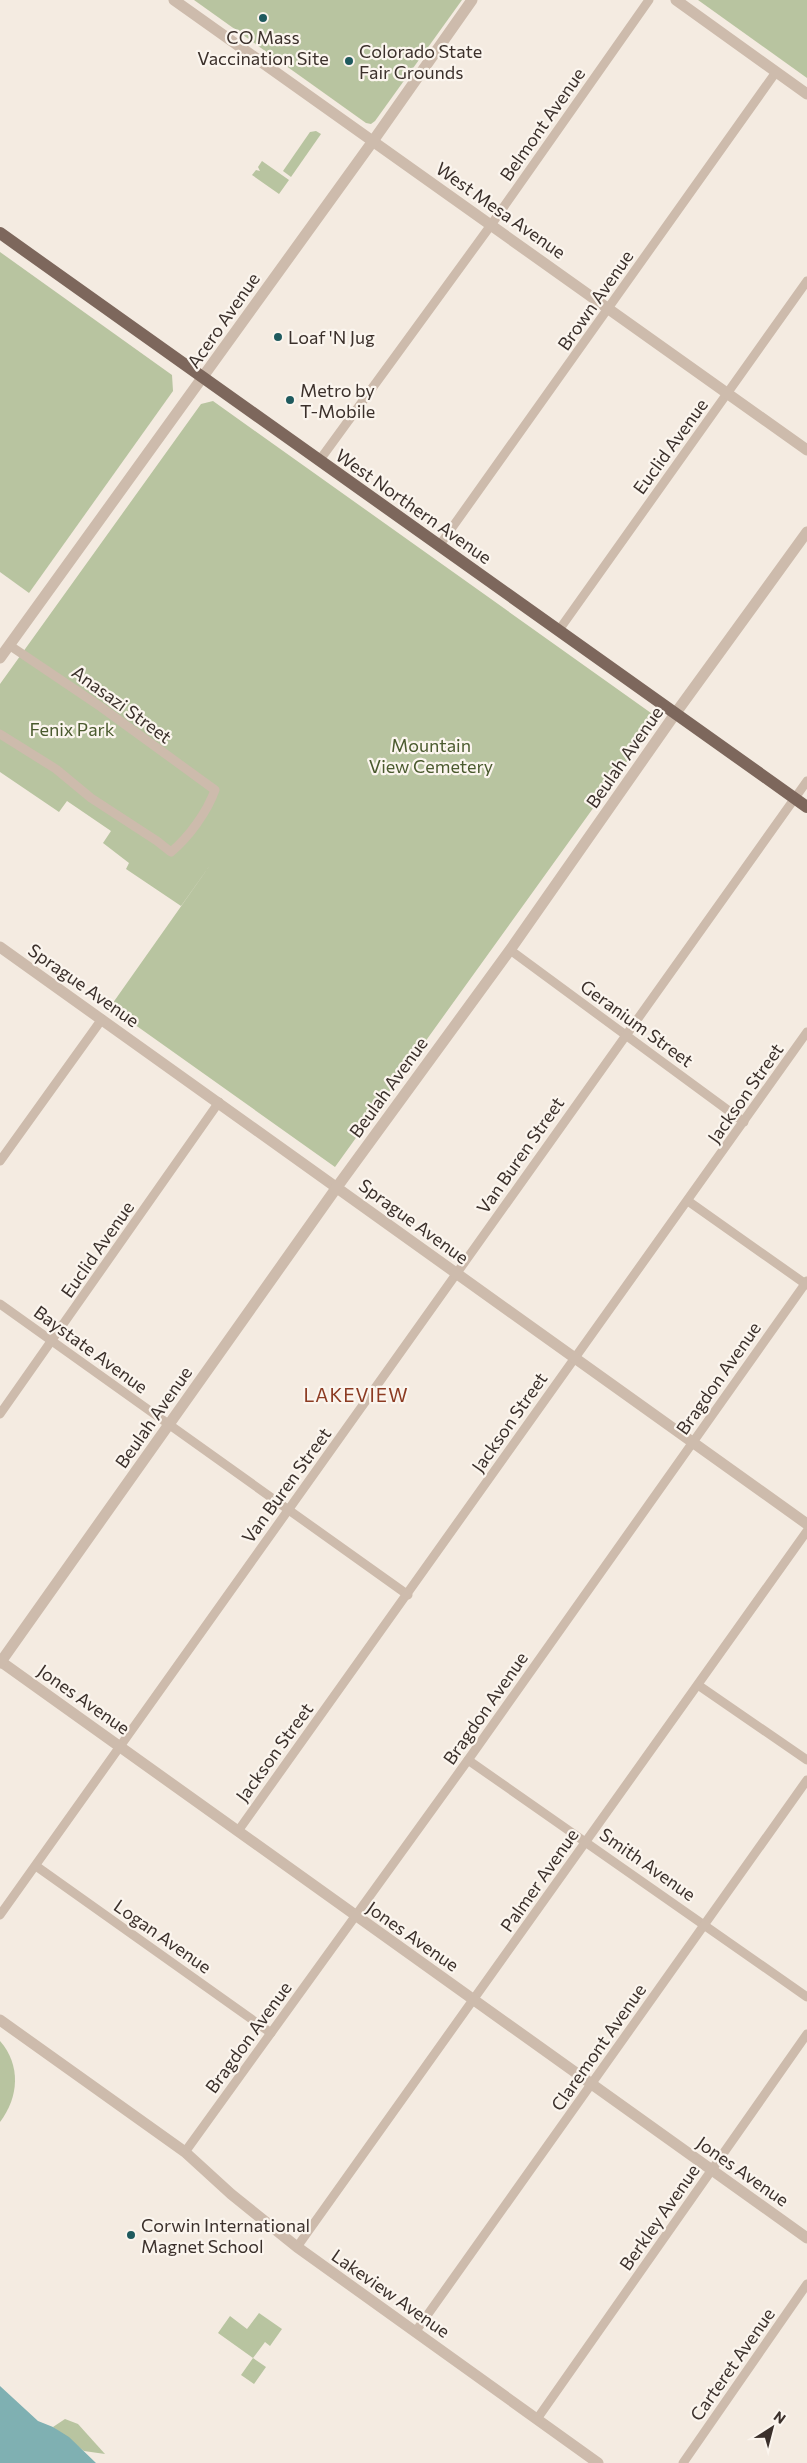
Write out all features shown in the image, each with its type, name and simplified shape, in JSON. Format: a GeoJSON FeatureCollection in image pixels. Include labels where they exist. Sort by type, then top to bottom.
{"type":"FeatureCollection","features":[{"type":"Feature","properties":{"kind":"main road","name":"West Northern Avenue"},"geometry":{"type":"LineString","coordinates":[[0,233],[807,807]]}},
{"type":"Feature","properties":{"kind":"street","name":"West Mesa Avenue"},"geometry":{"type":"LineString","coordinates":[[174,0],[807,450]]}},
{"type":"Feature","properties":{"kind":"street","name":"Acero Avenue"},"geometry":{"type":"LineString","coordinates":[[0,658],[203,378],[472,0]]}},
{"type":"Feature","properties":{"kind":"street","name":"Belmont Avenue"},"geometry":{"type":"LineString","coordinates":[[319,461],[491,225],[649,0]]}},
{"type":"Feature","properties":{"kind":"street"},"geometry":{"type":"LineString","coordinates":[[676,0],[807,94]]}},
{"type":"Feature","properties":{"kind":"street","name":"Brown Avenue"},"geometry":{"type":"LineString","coordinates":[[439,546],[776,72]]}},
{"type":"Feature","properties":{"kind":"street","name":"Euclid Avenue"},"geometry":{"type":"LineString","coordinates":[[559,630],[807,281]]}},
{"type":"Feature","properties":{"kind":"street","name":"Beulah Avenue"},"geometry":{"type":"LineString","coordinates":[[0,1662],[337,1186],[510,950],[675,714],[807,532]]}},
{"type":"Feature","properties":{"kind":"street","name":"Anasazi Street"},"geometry":{"type":"LineString","coordinates":[[0,734],[56,769],[91,798],[171,852],[181,844],[215,790],[9,645]]}},
{"type":"Feature","properties":{"kind":"street","name":"Van Buren Street"},"geometry":{"type":"LineString","coordinates":[[0,1915],[288,1509],[458,1274],[625,1034],[807,781]]}},
{"type":"Feature","properties":{"kind":"street","name":"Sprague Avenue"},"geometry":{"type":"LineString","coordinates":[[0,947],[337,1186],[807,1524]]}},
{"type":"Feature","properties":{"kind":"street","name":"Geranium Street"},"geometry":{"type":"LineString","coordinates":[[510,950],[744,1122]]}},
{"type":"Feature","properties":{"kind":"street"},"geometry":{"type":"LineString","coordinates":[[0,1162],[102,1019]]}},
{"type":"Feature","properties":{"kind":"street","name":"Jackson Street"},"geometry":{"type":"LineString","coordinates":[[238,1830],[408,1595],[574,1356],[744,1122],[804,1043],[807,1032]]}},
{"type":"Feature","properties":{"kind":"street","name":"Euclid Avenue"},"geometry":{"type":"LineString","coordinates":[[0,1414],[219,1102]]}},
{"type":"Feature","properties":{"kind":"street"},"geometry":{"type":"LineString","coordinates":[[688,1201],[806,1283]]}},
{"type":"Feature","properties":{"kind":"street","name":"Bragdon Avenue"},"geometry":{"type":"LineString","coordinates":[[185,2152],[468,1760],[806,1283]]}},
{"type":"Feature","properties":{"kind":"street","name":"Baystate Avenue"},"geometry":{"type":"LineString","coordinates":[[0,1304],[408,1595]]}},
{"type":"Feature","properties":{"kind":"street","name":"Palmer Avenue"},"geometry":{"type":"LineString","coordinates":[[296,2248],[474,2001],[586,1840],[807,1531]]}},
{"type":"Feature","properties":{"kind":"street","name":"Jones Avenue"},"geometry":{"type":"LineString","coordinates":[[0,1662],[238,1830],[712,2172],[807,2238]]}},
{"type":"Feature","properties":{"kind":"street"},"geometry":{"type":"LineString","coordinates":[[698,1685],[807,1760]]}},
{"type":"Feature","properties":{"kind":"street","name":"Smith Avenue"},"geometry":{"type":"LineString","coordinates":[[468,1760],[586,1840],[807,1997]]}},
{"type":"Feature","properties":{"kind":"street","name":"Claremont Avenue"},"geometry":{"type":"LineString","coordinates":[[416,2332],[807,1780]]}},
{"type":"Feature","properties":{"kind":"street","name":"Logan Avenue"},"geometry":{"type":"LineString","coordinates":[[36,1866],[271,2033]]}},
{"type":"Feature","properties":{"kind":"street","name":"Lakeview Avenue"},"geometry":{"type":"LineString","coordinates":[[0,2020],[185,2152],[231,2194],[296,2248],[598,2463]]}},
{"type":"Feature","properties":{"kind":"street","name":"Berkley Avenue"},"geometry":{"type":"LineString","coordinates":[[537,2418],[712,2172],[807,2034]]}},
{"type":"Feature","properties":{"kind":"street","name":"Carteret Avenue"},"geometry":{"type":"LineString","coordinates":[[683,2463],[807,2284]]}},
{"type":"Feature","properties":{"kind":"green space","name":"Colorado State Fair Grounds"},"geometry":{"type":"Polygon","coordinates":[[[194,0],[462,0],[371,124],[366,123],[194,0]]]}},
{"type":"Feature","properties":{"kind":"green space"},"geometry":{"type":"Polygon","coordinates":[[[698,0],[807,0],[807,78],[698,0]]]}},
{"type":"Feature","properties":{"kind":"green space"},"geometry":{"type":"Polygon","coordinates":[[[316,131],[321,134],[291,177],[283,171],[310,132],[316,131]]]}},
{"type":"Feature","properties":{"kind":"green space"},"geometry":{"type":"Polygon","coordinates":[[[262,161],[289,180],[279,194],[252,175],[256,170],[260,171],[258,167],[262,161]]]}},
{"type":"Feature","properties":{"kind":"green space"},"geometry":{"type":"Polygon","coordinates":[[[0,252],[172,375],[173,391],[29,593],[0,572],[0,252]]]}},
{"type":"Feature","properties":{"kind":"green space","name":"Mountain View Cemetery"},"geometry":{"type":"Polygon","coordinates":[[[213,401],[658,718],[335,1167],[110,1007],[213,861],[181,906],[126,869],[129,863],[103,843],[111,831],[67,801],[59,812],[0,772],[0,684],[201,404],[213,401]]]}},
{"type":"Feature","properties":{"kind":"green space"},"geometry":{"type":"Polygon","coordinates":[[[0,2041],[12,2060],[15,2081],[11,2102],[0,2122],[0,2041]]]}},
{"type":"Feature","properties":{"kind":"green space"},"geometry":{"type":"Polygon","coordinates":[[[259,2313],[282,2329],[270,2346],[265,2342],[253,2358],[218,2333],[230,2316],[247,2329],[259,2313]]]}},
{"type":"Feature","properties":{"kind":"green space"},"geometry":{"type":"Polygon","coordinates":[[[253,2358],[266,2367],[254,2384],[241,2375],[253,2358]]]}},
{"type":"Feature","properties":{"kind":"green space"},"geometry":{"type":"Polygon","coordinates":[[[65,2419],[78,2424],[105,2454],[84,2451],[53,2427],[65,2419]]]}},
{"type":"Feature","properties":{"kind":"water"},"geometry":{"type":"Polygon","coordinates":[[[0,2386],[38,2421],[53,2427],[69,2437],[96,2463],[0,2463],[0,2386]]]}},
{"type":"Feature","properties":{"kind":"place","name":"CO Mass Vaccination Site"},"geometry":{"type":"Point","coordinates":[263,18]}},
{"type":"Feature","properties":{"kind":"place","name":"Colorado State Fair Grounds"},"geometry":{"type":"Point","coordinates":[349,61]}},
{"type":"Feature","properties":{"kind":"place","name":"Loaf 'N Jug"},"geometry":{"type":"Point","coordinates":[278,337]}},
{"type":"Feature","properties":{"kind":"place","name":"Metro by T-Mobile"},"geometry":{"type":"Point","coordinates":[290,400]}},
{"type":"Feature","properties":{"kind":"place","name":"Corwin International Magnet School"},"geometry":{"type":"Point","coordinates":[131,2235]}},
{"type":"Feature","properties":{"kind":"district","name":"LAKEVIEW"},"geometry":{"type":"Point","coordinates":[356,1394]}},
{"type":"Feature","properties":{"kind":"park label","name":"Fenix Park"},"geometry":{"type":"Point","coordinates":[72,729]}}]}
